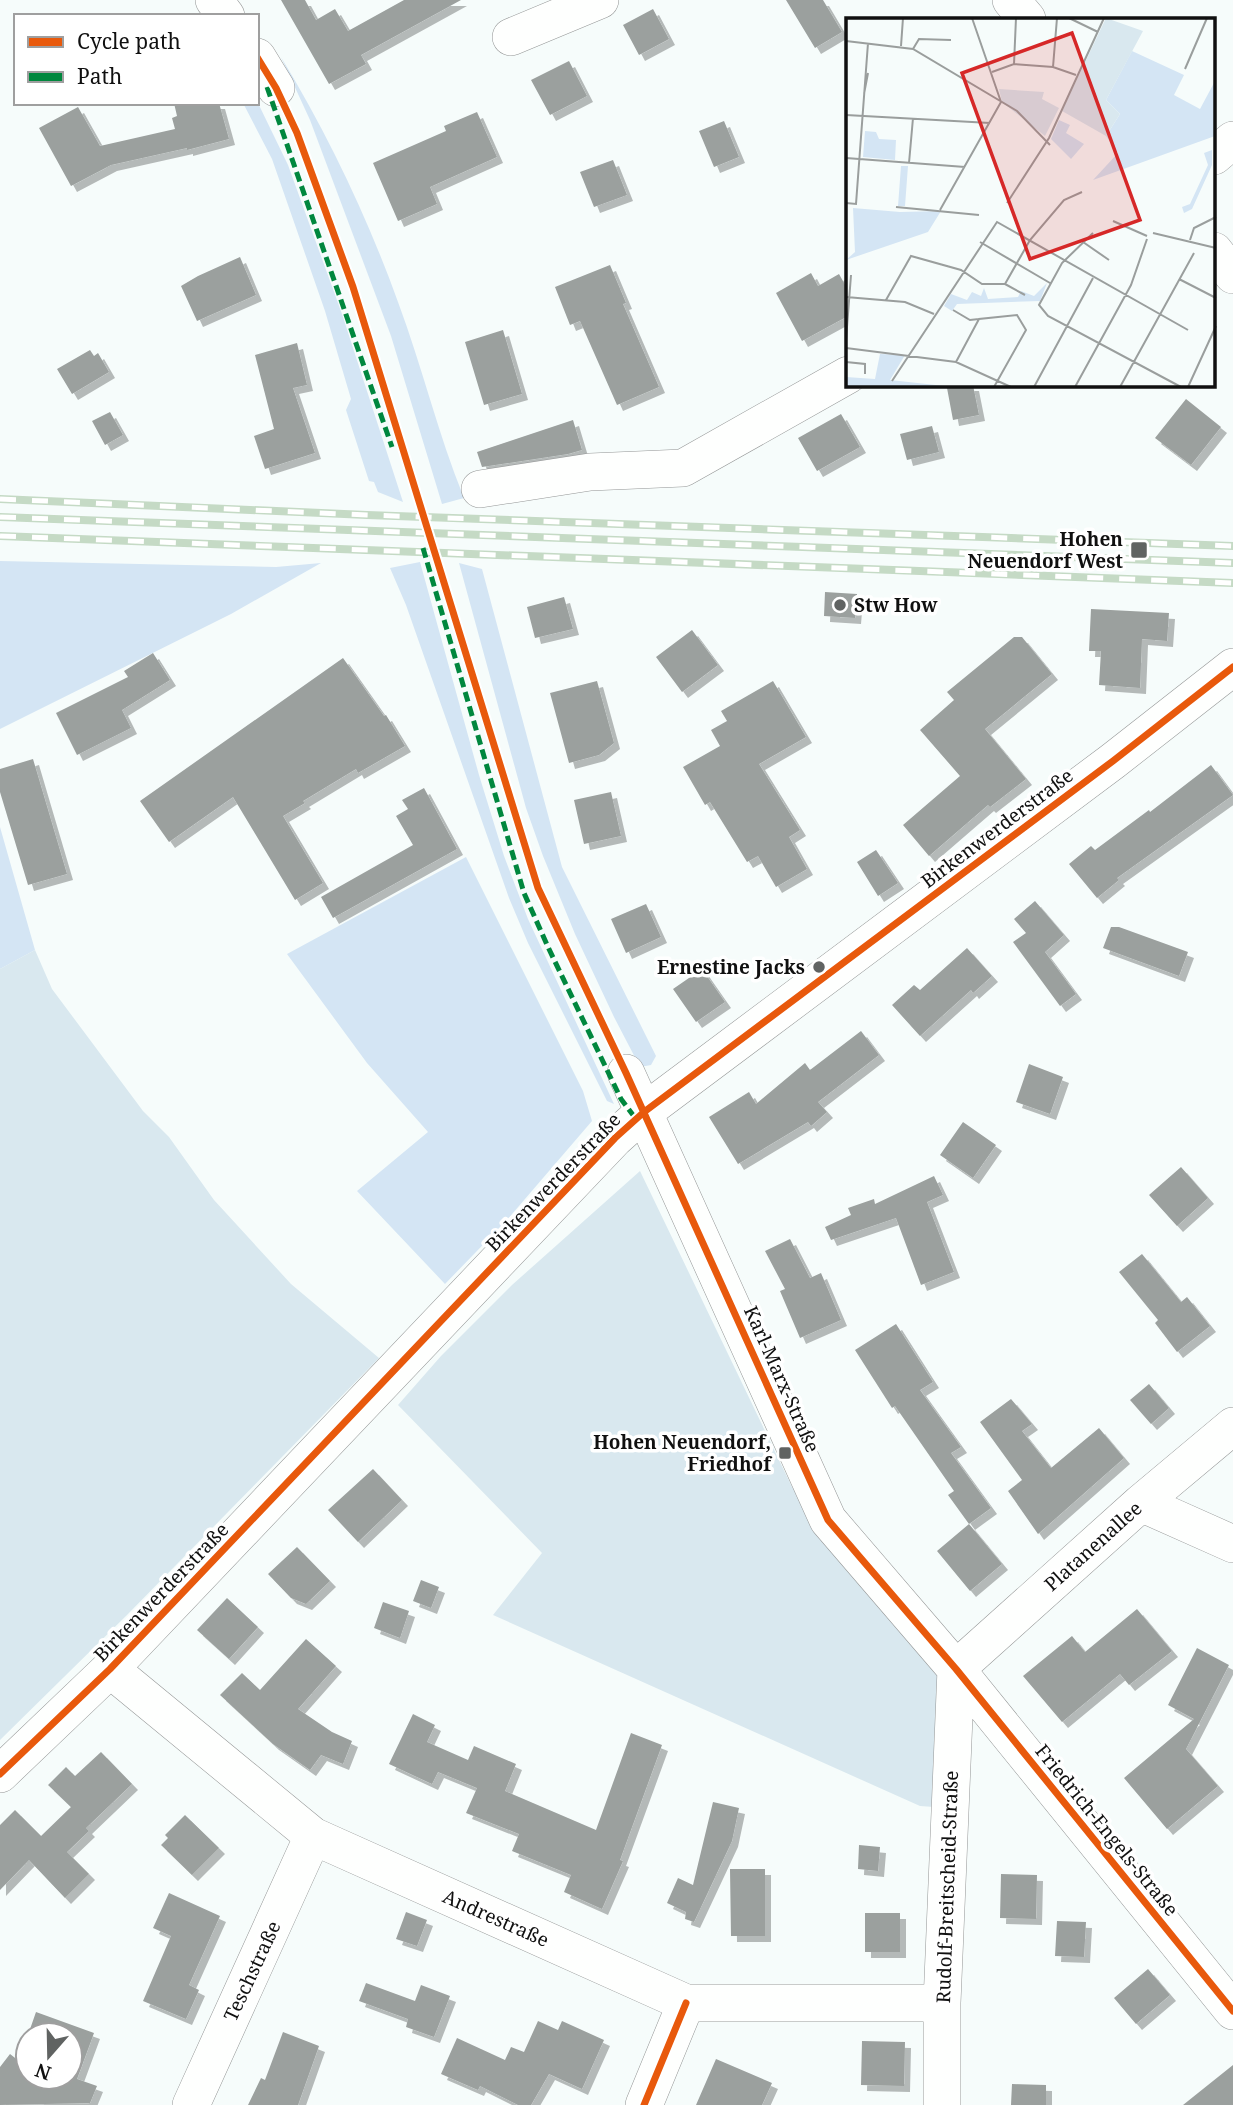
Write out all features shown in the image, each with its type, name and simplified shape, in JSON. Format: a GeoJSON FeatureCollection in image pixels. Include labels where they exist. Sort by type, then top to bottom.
{"type":"FeatureCollection","features":[{"type":"Feature","properties":{"kind":"street"},"geometry":{"type":"LineString","coordinates":[[511,37],[600,0]]}},
{"type":"Feature","properties":{"kind":"street"},"geometry":{"type":"LineString","coordinates":[[1011,0],[1026,18]]}},
{"type":"Feature","properties":{"kind":"street"},"geometry":{"type":"LineString","coordinates":[[1216,154],[1233,140]]}},
{"type":"Feature","properties":{"kind":"street"},"geometry":{"type":"LineString","coordinates":[[1216,254],[1233,275]]}},
{"type":"Feature","properties":{"kind":"street"},"geometry":{"type":"LineString","coordinates":[[480,489],[590,472],[683,468],[846,376]]}},
{"type":"Feature","properties":{"kind":"street","name":"Birkenwerderstraße"},"geometry":{"type":"LineString","coordinates":[[0,1774],[110,1669],[606,1147],[644,1112],[1113,761],[1233,667]]}},
{"type":"Feature","properties":{"kind":"street","name":"Karl-Marx-Straße"},"geometry":{"type":"LineString","coordinates":[[626,1073],[828,1520],[956,1669]]}},
{"type":"Feature","properties":{"kind":"street","name":"Platanenallee"},"geometry":{"type":"LineString","coordinates":[[956,1669],[1141,1503],[1233,1426]]}},
{"type":"Feature","properties":{"kind":"street"},"geometry":{"type":"LineString","coordinates":[[1141,1503],[1233,1544]]}},
{"type":"Feature","properties":{"kind":"street","name":"Andrestraße"},"geometry":{"type":"LineString","coordinates":[[110,1669],[313,1836],[686,2003],[942,2003]]}},
{"type":"Feature","properties":{"kind":"street","name":"Rudolf-Breitscheid-Straße"},"geometry":{"type":"LineString","coordinates":[[942,2105],[942,2003],[956,1669]]}},
{"type":"Feature","properties":{"kind":"street","name":"Friedrich-Engels-Straße"},"geometry":{"type":"LineString","coordinates":[[956,1669],[1233,2011]]}},
{"type":"Feature","properties":{"kind":"street","name":"Teschstraße"},"geometry":{"type":"LineString","coordinates":[[191,2105],[313,1836]]}},
{"type":"Feature","properties":{"kind":"street"},"geometry":{"type":"LineString","coordinates":[[643,2105],[686,2003]]}},
{"type":"Feature","properties":{"kind":"shaded area"},"geometry":{"type":"Polygon","coordinates":[[[281,57],[315,116],[373,238],[407,326],[464,498],[442,504],[391,336],[310,120],[281,57]]]}},
{"type":"Feature","properties":{"kind":"shaded area"},"geometry":{"type":"Polygon","coordinates":[[[244,105],[259,105],[288,165],[342,314],[403,502],[378,492],[374,482],[369,481],[346,410],[351,399],[325,311],[272,159],[244,105]]]}},
{"type":"Feature","properties":{"kind":"shaded area"},"geometry":{"type":"Polygon","coordinates":[[[0,561],[276,567],[321,563],[231,614],[0,729],[0,561]]]}},
{"type":"Feature","properties":{"kind":"shaded area"},"geometry":{"type":"Polygon","coordinates":[[[420,562],[504,856],[528,919],[614,1104],[607,1101],[528,943],[509,898],[406,605],[390,568],[420,562]]]}},
{"type":"Feature","properties":{"kind":"shaded area"},"geometry":{"type":"Polygon","coordinates":[[[459,563],[482,569],[562,867],[656,1056],[651,1065],[640,1067],[614,1017],[575,934],[543,856],[526,808],[459,563]]]}},
{"type":"Feature","properties":{"kind":"shaded area"},"geometry":{"type":"Polygon","coordinates":[[[0,827],[35,950],[0,969],[0,827]]]}},
{"type":"Feature","properties":{"kind":"shaded area"},"geometry":{"type":"Polygon","coordinates":[[[466,857],[583,1091],[592,1121],[506,1221],[445,1284],[357,1191],[428,1132],[367,1063],[287,954],[466,857]]]}},
{"type":"Feature","properties":{"kind":"shaded area"},"geometry":{"type":"Polygon","coordinates":[[[35,950],[52,989],[143,1111],[169,1137],[214,1200],[291,1284],[379,1358],[127,1615],[0,1740],[0,969],[35,950]]]}},
{"type":"Feature","properties":{"kind":"shaded area"},"geometry":{"type":"Polygon","coordinates":[[[640,1171],[792,1487],[949,1671],[934,1807],[920,1806],[493,1615],[542,1553],[398,1405],[441,1356],[512,1285],[640,1171]]]}},
{"type":"Feature","properties":{"kind":"building"},"geometry":{"type":"Polygon","coordinates":[[[281,0],[305,0],[316,20],[335,9],[348,31],[404,0],[461,0],[361,55],[366,64],[329,84],[281,0]]]}},
{"type":"Feature","properties":{"kind":"building"},"geometry":{"type":"Polygon","coordinates":[[[786,0],[823,0],[842,32],[815,48],[786,0]]]}},
{"type":"Feature","properties":{"kind":"building"},"geometry":{"type":"Polygon","coordinates":[[[653,9],[669,39],[639,55],[623,25],[653,9]]]}},
{"type":"Feature","properties":{"kind":"building"},"geometry":{"type":"Polygon","coordinates":[[[569,61],[587,96],[550,115],[531,80],[569,61]]]}},
{"type":"Feature","properties":{"kind":"building"},"geometry":{"type":"Polygon","coordinates":[[[174,105],[220,105],[229,139],[111,165],[71,186],[39,128],[78,107],[100,146],[175,129],[172,118],[177,116],[174,105]]]}},
{"type":"Feature","properties":{"kind":"building"},"geometry":{"type":"Polygon","coordinates":[[[477,112],[497,157],[430,187],[437,204],[398,221],[373,163],[446,131],[444,126],[477,112]]]}},
{"type":"Feature","properties":{"kind":"building"},"geometry":{"type":"Polygon","coordinates":[[[724,121],[739,157],[714,167],[699,131],[724,121]]]}},
{"type":"Feature","properties":{"kind":"building"},"geometry":{"type":"Polygon","coordinates":[[[613,160],[627,195],[594,207],[580,172],[613,160]]]}},
{"type":"Feature","properties":{"kind":"building"},"geometry":{"type":"Polygon","coordinates":[[[240,257],[256,295],[197,321],[181,286],[240,257]]]}},
{"type":"Feature","properties":{"kind":"building"},"geometry":{"type":"Polygon","coordinates":[[[610,265],[626,303],[623,304],[659,387],[617,405],[580,321],[570,325],[555,287],[610,265]]]}},
{"type":"Feature","properties":{"kind":"building"},"geometry":{"type":"Polygon","coordinates":[[[811,273],[818,286],[839,274],[846,286],[846,317],[802,341],[776,293],[811,273]]]}},
{"type":"Feature","properties":{"kind":"building"},"geometry":{"type":"Polygon","coordinates":[[[503,330],[522,394],[484,405],[465,342],[503,330]]]}},
{"type":"Feature","properties":{"kind":"building"},"geometry":{"type":"Polygon","coordinates":[[[297,343],[307,385],[293,388],[315,453],[265,469],[254,436],[274,429],[255,355],[297,343]]]}},
{"type":"Feature","properties":{"kind":"building"},"geometry":{"type":"Polygon","coordinates":[[[90,350],[94,356],[98,353],[109,372],[72,394],[57,369],[90,350]]]}},
{"type":"Feature","properties":{"kind":"building"},"geometry":{"type":"Polygon","coordinates":[[[973,387],[979,415],[953,420],[947,388],[973,387]]]}},
{"type":"Feature","properties":{"kind":"building"},"geometry":{"type":"Polygon","coordinates":[[[1186,399],[1221,427],[1191,465],[1155,438],[1186,399]]]}},
{"type":"Feature","properties":{"kind":"building"},"geometry":{"type":"Polygon","coordinates":[[[110,412],[123,435],[105,445],[92,421],[110,412]]]}},
{"type":"Feature","properties":{"kind":"building"},"geometry":{"type":"Polygon","coordinates":[[[841,414],[860,447],[817,471],[798,438],[841,414]]]}},
{"type":"Feature","properties":{"kind":"building"},"geometry":{"type":"Polygon","coordinates":[[[573,420],[582,450],[482,467],[477,452],[573,420]]]}},
{"type":"Feature","properties":{"kind":"building"},"geometry":{"type":"Polygon","coordinates":[[[932,426],[939,452],[907,460],[900,434],[932,426]]]}},
{"type":"Feature","properties":{"kind":"building","name":"Stw How"},"geometry":{"type":"Polygon","coordinates":[[[825,592],[857,594],[855,618],[824,616],[825,592]]]}},
{"type":"Feature","properties":{"kind":"building"},"geometry":{"type":"Polygon","coordinates":[[[564,597],[573,629],[535,638],[527,607],[564,597]]]}},
{"type":"Feature","properties":{"kind":"building"},"geometry":{"type":"Polygon","coordinates":[[[1091,609],[1169,613],[1167,641],[1142,639],[1140,688],[1099,685],[1101,651],[1089,651],[1091,609]]]}},
{"type":"Feature","properties":{"kind":"building"},"geometry":{"type":"Polygon","coordinates":[[[692,630],[718,665],[682,692],[656,657],[692,630]]]}},
{"type":"Feature","properties":{"kind":"building"},"geometry":{"type":"Polygon","coordinates":[[[1014,637],[1022,637],[1052,674],[985,729],[1026,779],[990,807],[988,805],[929,856],[903,825],[960,776],[920,730],[954,700],[947,692],[1014,637]]]}},
{"type":"Feature","properties":{"kind":"building"},"geometry":{"type":"Polygon","coordinates":[[[153,653],[170,680],[122,710],[131,728],[77,755],[56,713],[128,677],[124,671],[153,653]]]}},
{"type":"Feature","properties":{"kind":"building"},"geometry":{"type":"Polygon","coordinates":[[[343,658],[384,716],[386,715],[405,746],[358,773],[356,769],[283,816],[323,883],[295,900],[233,797],[169,842],[140,801],[343,658]]]}},
{"type":"Feature","properties":{"kind":"building"},"geometry":{"type":"Polygon","coordinates":[[[597,681],[614,743],[599,755],[569,763],[550,693],[597,681]]]}},
{"type":"Feature","properties":{"kind":"building"},"geometry":{"type":"Polygon","coordinates":[[[773,681],[806,737],[759,764],[800,830],[789,837],[807,869],[776,887],[758,856],[747,862],[710,802],[705,805],[683,767],[720,746],[711,730],[727,721],[721,711],[773,681]]]}},
{"type":"Feature","properties":{"kind":"building"},"geometry":{"type":"Polygon","coordinates":[[[33,759],[67,874],[28,885],[0,792],[0,769],[33,759]]]}},
{"type":"Feature","properties":{"kind":"building"},"geometry":{"type":"Polygon","coordinates":[[[1211,765],[1233,795],[1117,878],[1119,880],[1097,898],[1069,864],[1091,846],[1095,850],[1149,810],[1150,812],[1211,765]]]}},
{"type":"Feature","properties":{"kind":"building"},"geometry":{"type":"Polygon","coordinates":[[[424,788],[457,849],[333,918],[321,897],[413,845],[396,816],[408,809],[402,800],[424,788]]]}},
{"type":"Feature","properties":{"kind":"building"},"geometry":{"type":"Polygon","coordinates":[[[611,792],[621,836],[584,844],[574,800],[611,792]]]}},
{"type":"Feature","properties":{"kind":"building"},"geometry":{"type":"Polygon","coordinates":[[[876,850],[898,883],[878,896],[857,862],[876,850]]]}},
{"type":"Feature","properties":{"kind":"building"},"geometry":{"type":"Polygon","coordinates":[[[1035,901],[1064,935],[1045,952],[1076,994],[1060,1006],[1013,942],[1026,933],[1014,919],[1035,901]]]}},
{"type":"Feature","properties":{"kind":"building"},"geometry":{"type":"Polygon","coordinates":[[[646,904],[661,937],[626,953],[611,919],[646,904]]]}},
{"type":"Feature","properties":{"kind":"building"},"geometry":{"type":"Polygon","coordinates":[[[1111,927],[1119,927],[1188,952],[1179,976],[1103,948],[1111,927]]]}},
{"type":"Feature","properties":{"kind":"building"},"geometry":{"type":"Polygon","coordinates":[[[967,948],[992,976],[973,993],[971,990],[920,1036],[892,1005],[914,985],[920,990],[967,948]]]}},
{"type":"Feature","properties":{"kind":"building"},"geometry":{"type":"Polygon","coordinates":[[[702,969],[725,1002],[696,1022],[673,989],[702,969]]]}},
{"type":"Feature","properties":{"kind":"building"},"geometry":{"type":"Polygon","coordinates":[[[861,1031],[879,1055],[818,1102],[827,1112],[811,1126],[808,1122],[738,1164],[709,1117],[749,1092],[756,1104],[805,1063],[810,1070],[861,1031]]]}},
{"type":"Feature","properties":{"kind":"building"},"geometry":{"type":"Polygon","coordinates":[[[1029,1064],[1063,1077],[1050,1114],[1016,1102],[1029,1064]]]}},
{"type":"Feature","properties":{"kind":"building"},"geometry":{"type":"Polygon","coordinates":[[[963,1122],[996,1145],[973,1178],[940,1155],[963,1122]]]}},
{"type":"Feature","properties":{"kind":"building"},"geometry":{"type":"Polygon","coordinates":[[[1181,1167],[1208,1198],[1177,1226],[1149,1195],[1181,1167]]]}},
{"type":"Feature","properties":{"kind":"building"},"geometry":{"type":"Polygon","coordinates":[[[934,1176],[943,1195],[927,1202],[954,1272],[921,1285],[896,1218],[831,1240],[825,1227],[851,1215],[848,1208],[874,1199],[875,1204],[934,1176]]]}},
{"type":"Feature","properties":{"kind":"building"},"geometry":{"type":"Polygon","coordinates":[[[790,1239],[810,1278],[821,1273],[841,1320],[800,1338],[780,1291],[785,1289],[765,1251],[790,1239]]]}},
{"type":"Feature","properties":{"kind":"building"},"geometry":{"type":"Polygon","coordinates":[[[1142,1254],[1181,1302],[1187,1297],[1210,1326],[1177,1352],[1155,1323],[1158,1320],[1119,1272],[1142,1254]]]}},
{"type":"Feature","properties":{"kind":"building"},"geometry":{"type":"Polygon","coordinates":[[[896,1324],[933,1382],[920,1390],[961,1447],[951,1453],[991,1508],[969,1524],[948,1495],[954,1491],[895,1406],[892,1408],[855,1350],[896,1324]]]}},
{"type":"Feature","properties":{"kind":"building"},"geometry":{"type":"Polygon","coordinates":[[[1149,1384],[1169,1408],[1151,1424],[1130,1400],[1149,1384]]]}},
{"type":"Feature","properties":{"kind":"building"},"geometry":{"type":"Polygon","coordinates":[[[1011,1399],[1032,1424],[1022,1431],[1051,1468],[1099,1428],[1124,1458],[1038,1534],[1008,1491],[1022,1480],[980,1422],[1011,1399]]]}},
{"type":"Feature","properties":{"kind":"building"},"geometry":{"type":"Polygon","coordinates":[[[373,1469],[402,1500],[358,1542],[328,1510],[373,1469]]]}},
{"type":"Feature","properties":{"kind":"building"},"geometry":{"type":"Polygon","coordinates":[[[969,1524],[1002,1564],[970,1591],[937,1551],[969,1524]]]}},
{"type":"Feature","properties":{"kind":"building"},"geometry":{"type":"Polygon","coordinates":[[[297,1547],[330,1581],[306,1604],[291,1598],[268,1574],[297,1547]]]}},
{"type":"Feature","properties":{"kind":"building"},"geometry":{"type":"Polygon","coordinates":[[[421,1580],[439,1587],[431,1608],[413,1601],[421,1580]]]}},
{"type":"Feature","properties":{"kind":"building"},"geometry":{"type":"Polygon","coordinates":[[[227,1598],[258,1627],[229,1659],[197,1630],[227,1598]]]}},
{"type":"Feature","properties":{"kind":"building"},"geometry":{"type":"Polygon","coordinates":[[[383,1602],[409,1611],[400,1638],[374,1628],[383,1602]]]}},
{"type":"Feature","properties":{"kind":"building"},"geometry":{"type":"Polygon","coordinates":[[[1137,1609],[1172,1651],[1129,1685],[1120,1674],[1062,1722],[1023,1676],[1072,1636],[1085,1652],[1137,1609]]]}},
{"type":"Feature","properties":{"kind":"building"},"geometry":{"type":"Polygon","coordinates":[[[306,1639],[336,1666],[298,1709],[332,1732],[352,1741],[343,1764],[321,1755],[310,1770],[273,1744],[220,1695],[242,1673],[260,1690],[306,1639]]]}},
{"type":"Feature","properties":{"kind":"building"},"geometry":{"type":"Polygon","coordinates":[[[1197,1648],[1229,1665],[1186,1749],[1218,1786],[1167,1829],[1124,1778],[1194,1719],[1168,1705],[1197,1648]]]}},
{"type":"Feature","properties":{"kind":"building"},"geometry":{"type":"Polygon","coordinates":[[[413,1714],[435,1725],[427,1742],[468,1760],[474,1746],[516,1764],[505,1791],[596,1830],[631,1733],[662,1745],[620,1860],[623,1861],[602,1909],[564,1892],[571,1875],[512,1851],[519,1834],[466,1813],[477,1788],[438,1772],[432,1784],[389,1764],[413,1714]]]}},
{"type":"Feature","properties":{"kind":"building"},"geometry":{"type":"Polygon","coordinates":[[[101,1752],[132,1784],[86,1828],[89,1831],[67,1852],[89,1874],[65,1898],[29,1860],[0,1890],[0,1825],[15,1810],[41,1836],[71,1807],[48,1785],[66,1767],[75,1776],[101,1752]]]}},
{"type":"Feature","properties":{"kind":"building"},"geometry":{"type":"Polygon","coordinates":[[[713,1802],[739,1808],[732,1841],[694,1922],[685,1919],[686,1912],[667,1903],[678,1878],[693,1885],[713,1802]]]}},
{"type":"Feature","properties":{"kind":"building"},"geometry":{"type":"Polygon","coordinates":[[[185,1815],[219,1848],[192,1875],[161,1845],[168,1838],[165,1835],[185,1815]]]}},
{"type":"Feature","properties":{"kind":"building"},"geometry":{"type":"Polygon","coordinates":[[[859,1845],[880,1847],[878,1871],[858,1869],[859,1845]]]}},
{"type":"Feature","properties":{"kind":"building"},"geometry":{"type":"Polygon","coordinates":[[[730,1869],[765,1869],[765,1936],[731,1936],[730,1869]]]}},
{"type":"Feature","properties":{"kind":"building"},"geometry":{"type":"Polygon","coordinates":[[[1001,1874],[1037,1875],[1036,1919],[1000,1918],[1001,1874]]]}},
{"type":"Feature","properties":{"kind":"building"},"geometry":{"type":"Polygon","coordinates":[[[169,1893],[220,1916],[189,1985],[199,1990],[186,2019],[143,2001],[171,1936],[153,1928],[169,1893]]]}},
{"type":"Feature","properties":{"kind":"building"},"geometry":{"type":"Polygon","coordinates":[[[406,1912],[427,1920],[417,1946],[396,1939],[406,1912]]]}},
{"type":"Feature","properties":{"kind":"building"},"geometry":{"type":"Polygon","coordinates":[[[865,1913],[900,1913],[900,1952],[865,1952],[865,1913]]]}},
{"type":"Feature","properties":{"kind":"building"},"geometry":{"type":"Polygon","coordinates":[[[1057,1921],[1086,1922],[1084,1957],[1055,1956],[1057,1921]]]}},
{"type":"Feature","properties":{"kind":"building"},"geometry":{"type":"Polygon","coordinates":[[[1148,1969],[1170,1995],[1136,2024],[1114,1998],[1148,1969]]]}},
{"type":"Feature","properties":{"kind":"building"},"geometry":{"type":"Polygon","coordinates":[[[366,1983],[415,2001],[421,1985],[450,1996],[434,2037],[406,2027],[408,2019],[359,2001],[366,1983]]]}},
{"type":"Feature","properties":{"kind":"building"},"geometry":{"type":"Polygon","coordinates":[[[36,2012],[61,2021],[33,2021],[36,2012]]]}},
{"type":"Feature","properties":{"kind":"building"},"geometry":{"type":"Polygon","coordinates":[[[538,2021],[558,2030],[562,2021],[604,2040],[582,2089],[549,2074],[531,2105],[518,2105],[480,2086],[478,2090],[441,2074],[457,2038],[505,2060],[511,2047],[524,2052],[538,2021]]]}},
{"type":"Feature","properties":{"kind":"building"},"geometry":{"type":"Polygon","coordinates":[[[84,2029],[94,2033],[84,2060],[84,2029]]]}},
{"type":"Feature","properties":{"kind":"building"},"geometry":{"type":"Polygon","coordinates":[[[283,2032],[319,2046],[298,2105],[248,2105],[261,2078],[265,2080],[283,2032]]]}},
{"type":"Feature","properties":{"kind":"building"},"geometry":{"type":"Polygon","coordinates":[[[862,2041],[905,2042],[904,2086],[861,2085],[862,2041]]]}},
{"type":"Feature","properties":{"kind":"building"},"geometry":{"type":"Polygon","coordinates":[[[10,2054],[14,2057],[14,2091],[84,2091],[84,2081],[97,2086],[90,2103],[0,2105],[0,2067],[10,2054]]]}},
{"type":"Feature","properties":{"kind":"building"},"geometry":{"type":"Polygon","coordinates":[[[716,2059],[772,2083],[762,2105],[696,2105],[716,2059]]]}},
{"type":"Feature","properties":{"kind":"building"},"geometry":{"type":"Polygon","coordinates":[[[1233,2065],[1233,2105],[1183,2105],[1233,2065]]]}},
{"type":"Feature","properties":{"kind":"building"},"geometry":{"type":"Polygon","coordinates":[[[1012,2084],[1046,2085],[1046,2105],[1011,2105],[1012,2084]]]}},
{"type":"Feature","properties":{"kind":"railway"},"geometry":{"type":"LineString","coordinates":[[0,499],[1233,546]]}},
{"type":"Feature","properties":{"kind":"railway"},"geometry":{"type":"LineString","coordinates":[[0,517],[1233,563]]}},
{"type":"Feature","properties":{"kind":"railway"},"geometry":{"type":"LineString","coordinates":[[0,536],[1233,583]]}},
{"type":"Feature","properties":{"kind":"marked path"},"geometry":{"type":"LineString","coordinates":[[267,87],[392,447]]}},
{"type":"Feature","properties":{"kind":"marked path"},"geometry":{"type":"LineString","coordinates":[[423,548],[524,893],[621,1099],[636,1119]]}},
{"type":"Feature","properties":{"kind":"cycle path"},"geometry":{"type":"LineString","coordinates":[[259,60],[276,88],[297,133],[353,287],[538,888],[626,1073],[828,1520],[956,1669],[1233,2011]]}},
{"type":"Feature","properties":{"kind":"cycle path"},"geometry":{"type":"LineString","coordinates":[[0,1774],[110,1669],[615,1138],[644,1112],[1113,761],[1233,667]]}},
{"type":"Feature","properties":{"kind":"cycle path"},"geometry":{"type":"LineString","coordinates":[[644,2105],[686,2003]]}},
{"type":"Feature","properties":{"kind":"place","name":"Hohen Neuendorf West"},"geometry":{"type":"Point","coordinates":[1139,550]}},
{"type":"Feature","properties":{"kind":"place","name":"Stw How"},"geometry":{"type":"Point","coordinates":[840,605]}},
{"type":"Feature","properties":{"kind":"place","name":"Ernestine Jacks"},"geometry":{"type":"Point","coordinates":[819,967]}},
{"type":"Feature","properties":{"kind":"place","name":"Hohen Neuendorf, Friedhof"},"geometry":{"type":"Point","coordinates":[785,1453]}}]}
